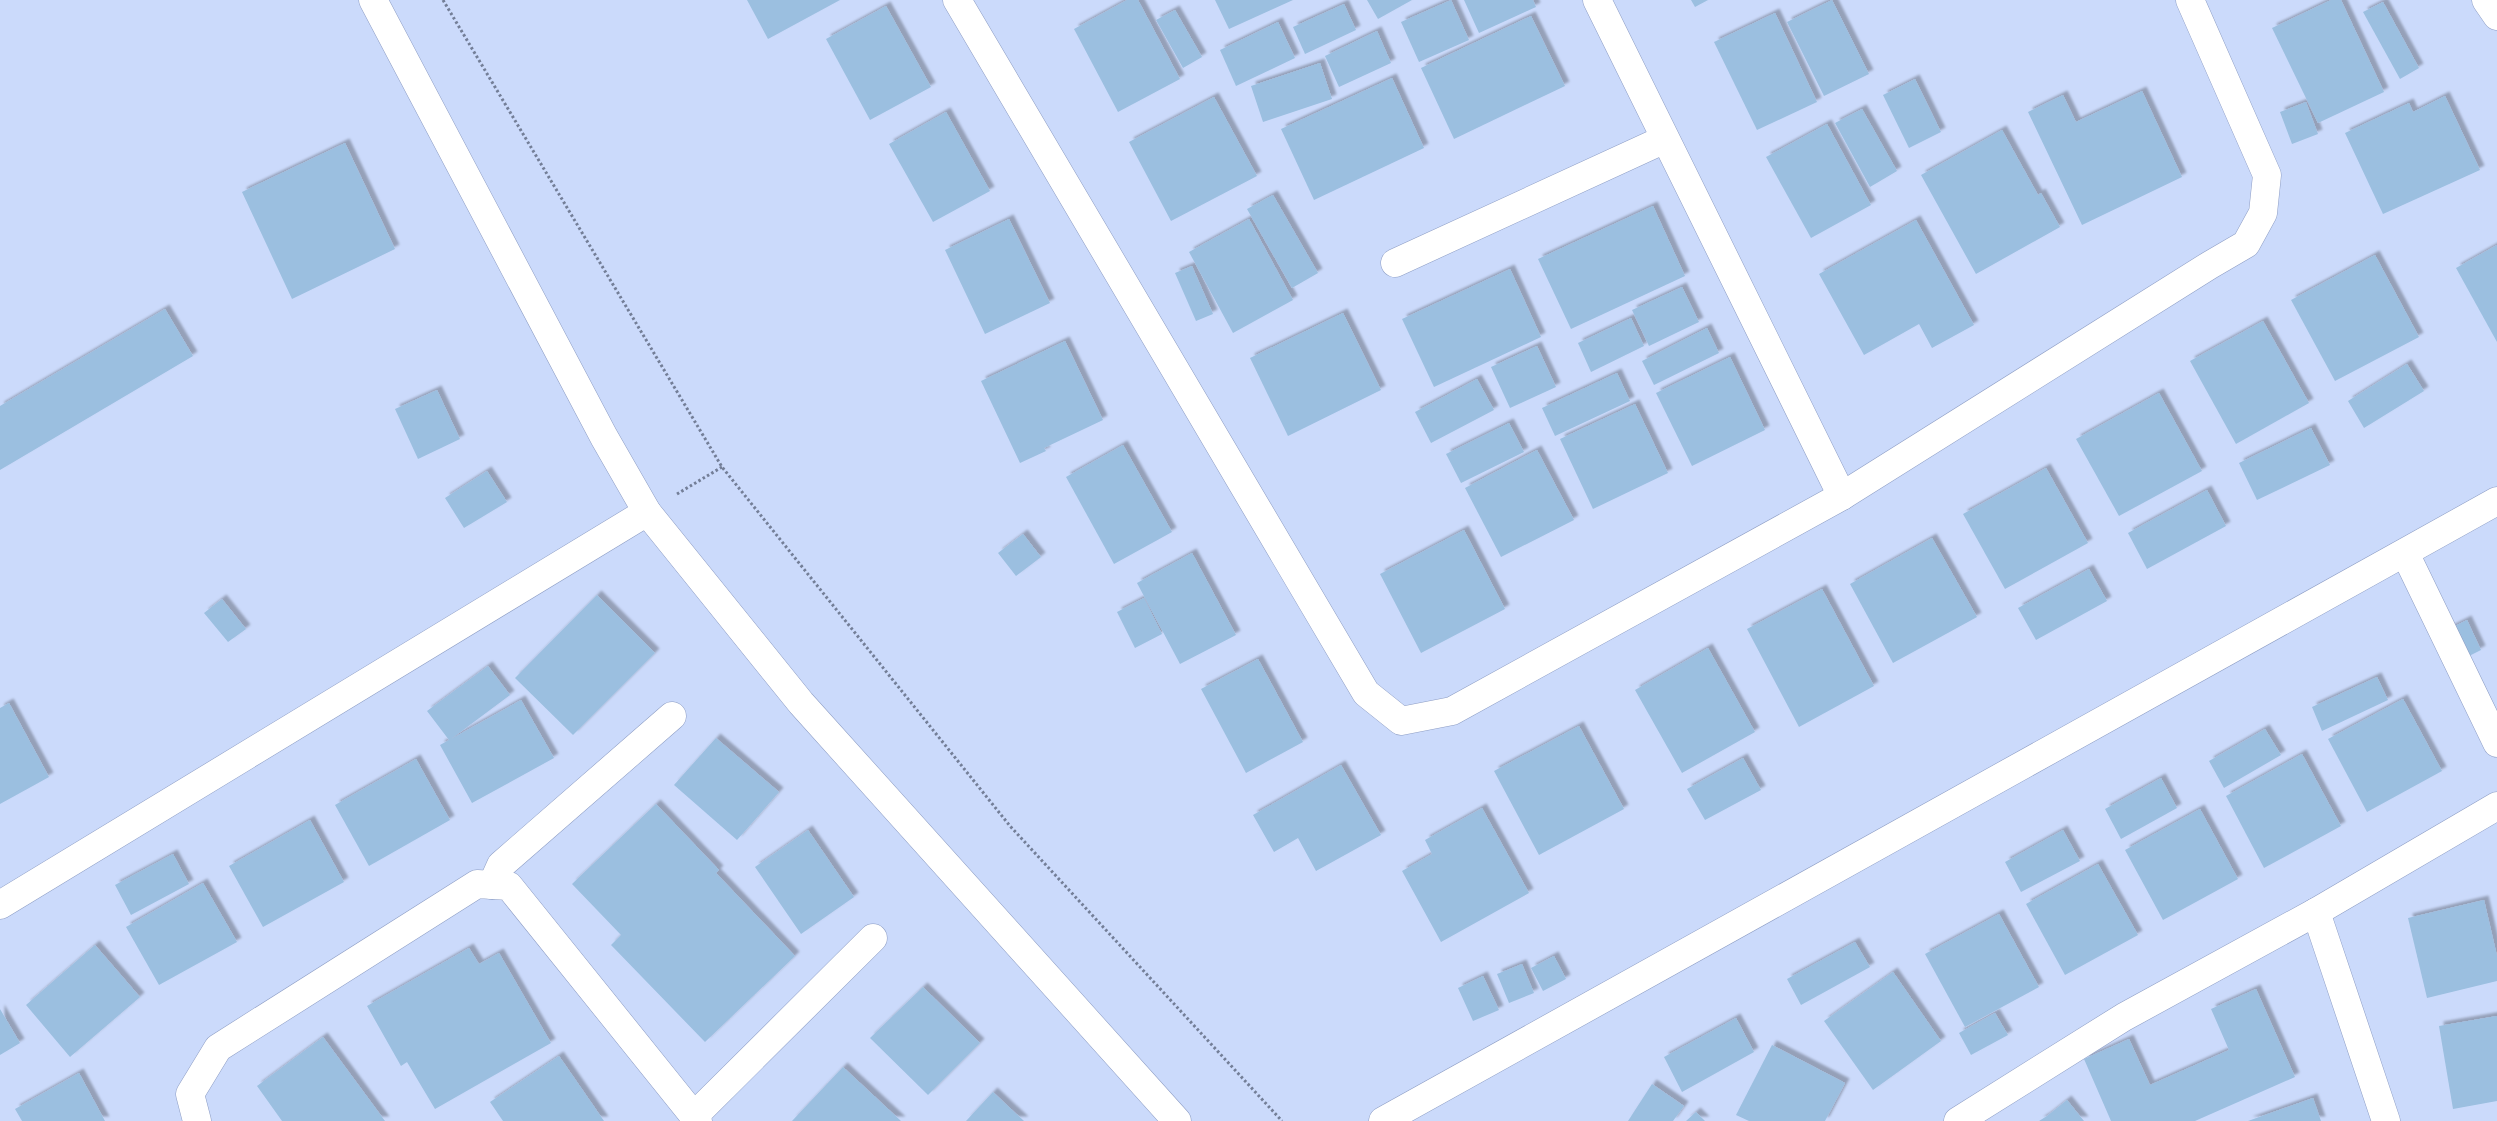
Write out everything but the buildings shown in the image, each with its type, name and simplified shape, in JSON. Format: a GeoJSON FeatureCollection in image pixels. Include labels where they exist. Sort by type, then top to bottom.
{"type":"FeatureCollection","features":[{"type":"Feature","properties":{"kind":"street"},"geometry":{"type":"LineString","coordinates":[[373,0],[604,437],[647,512],[801,703],[1177,1121]]}},
{"type":"Feature","properties":{"kind":"street"},"geometry":{"type":"LineString","coordinates":[[957,0],[1366,693],[1401,721],[1452,711],[1842,496],[2210,264],[2246,244],[2263,213],[2267,175],[2190,0]]}},
{"type":"Feature","properties":{"kind":"street"},"geometry":{"type":"LineString","coordinates":[[1597,0],[1842,496]]}},
{"type":"Feature","properties":{"kind":"street"},"geometry":{"type":"LineString","coordinates":[[2486,0],[2497,16]]}},
{"type":"Feature","properties":{"kind":"street"},"geometry":{"type":"LineString","coordinates":[[1395,263],[1665,138]]}},
{"type":"Feature","properties":{"kind":"street"},"geometry":{"type":"LineString","coordinates":[[1383,1121],[2497,501]]}},
{"type":"Feature","properties":{"kind":"street"},"geometry":{"type":"LineString","coordinates":[[0,905],[647,512]]}},
{"type":"Feature","properties":{"kind":"street"},"geometry":{"type":"LineString","coordinates":[[2406,553],[2497,743]]}},
{"type":"Feature","properties":{"kind":"street"},"geometry":{"type":"LineString","coordinates":[[492,885],[501,865],[672,716]]}},
{"type":"Feature","properties":{"kind":"street"},"geometry":{"type":"LineString","coordinates":[[1958,1121],[2124,1017],[2316,912],[2497,806]]}},
{"type":"Feature","properties":{"kind":"street"},"geometry":{"type":"LineString","coordinates":[[197,1121],[190,1094],[218,1048],[477,884],[509,886],[696,1118],[873,938]]}},
{"type":"Feature","properties":{"kind":"street"},"geometry":{"type":"LineString","coordinates":[[2316,912],[2386,1121]]}},
{"type":"Feature","properties":{"kind":"path"},"geometry":{"type":"LineString","coordinates":[[442,0],[722,468],[1010,826],[1282,1121]]}},
{"type":"Feature","properties":{"kind":"path"},"geometry":{"type":"LineString","coordinates":[[647,512],[722,468]]}}]}
